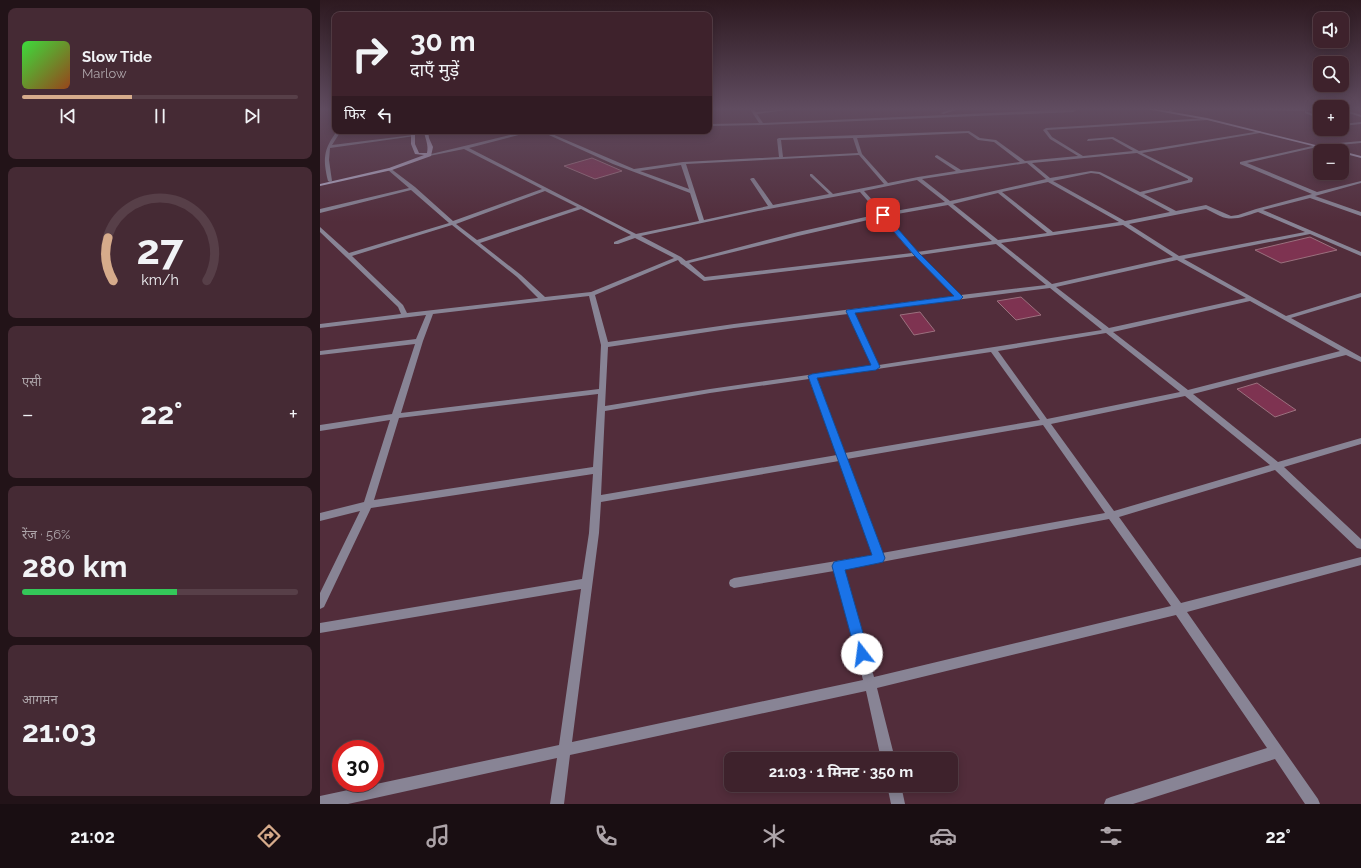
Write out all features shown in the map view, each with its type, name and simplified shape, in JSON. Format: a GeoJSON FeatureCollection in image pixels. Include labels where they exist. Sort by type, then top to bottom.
{"type":"FeatureCollection","features":[{"type":"Feature","properties":{"kind":"street"},"geometry":{"type":"LineString","coordinates":[[329,147],[325,157],[330,181]]}},
{"type":"Feature","properties":{"kind":"street"},"geometry":{"type":"LineString","coordinates":[[414,147],[417,154],[429,155]]}},
{"type":"Feature","properties":{"kind":"street"},"geometry":{"type":"LineString","coordinates":[[429,155],[431,147]]}},
{"type":"Feature","properties":{"kind":"street"},"geometry":{"type":"LineString","coordinates":[[320,184],[390,169],[429,155],[471,147]]}},
{"type":"Feature","properties":{"kind":"street"},"geometry":{"type":"LineString","coordinates":[[579,147],[692,192]]}},
{"type":"Feature","properties":{"kind":"street"},"geometry":{"type":"LineString","coordinates":[[779,147],[781,158]]}},
{"type":"Feature","properties":{"kind":"street"},"geometry":{"type":"LineString","coordinates":[[857,147],[860,154],[887,184]]}},
{"type":"Feature","properties":{"kind":"street"},"geometry":{"type":"LineString","coordinates":[[1003,147],[1049,180],[1124,223],[1178,258],[1361,360]]}},
{"type":"Feature","properties":{"kind":"street"},"geometry":{"type":"LineString","coordinates":[[1065,147],[1082,157]]}},
{"type":"Feature","properties":{"kind":"street"},"geometry":{"type":"LineString","coordinates":[[1129,147],[1191,178],[1190,181],[1140,194]]}},
{"type":"Feature","properties":{"kind":"street"},"geometry":{"type":"LineString","coordinates":[[616,243],[634,236],[771,206],[918,178],[1027,163],[1138,152],[1171,147]]}},
{"type":"Feature","properties":{"kind":"street"},"geometry":{"type":"LineString","coordinates":[[1313,147],[1242,164],[1361,214]]}},
{"type":"Feature","properties":{"kind":"street"},"geometry":{"type":"LineString","coordinates":[[465,148],[681,260],[704,280],[998,243],[1052,233],[1124,223],[1206,207],[1214,209],[1226,217],[1234,217],[1361,182]]}},
{"type":"Feature","properties":{"kind":"street"},"geometry":{"type":"LineString","coordinates":[[634,170],[683,163],[860,154]]}},
{"type":"Feature","properties":{"kind":"street"},"geometry":{"type":"LineString","coordinates":[[1349,154],[1361,157]]}},
{"type":"Feature","properties":{"kind":"street"},"geometry":{"type":"LineString","coordinates":[[937,156],[960,172]]}},
{"type":"Feature","properties":{"kind":"street"},"geometry":{"type":"LineString","coordinates":[[320,164],[326,163]]}},
{"type":"Feature","properties":{"kind":"street"},"geometry":{"type":"LineString","coordinates":[[683,163],[702,222]]}},
{"type":"Feature","properties":{"kind":"street"},"geometry":{"type":"LineString","coordinates":[[320,184],[398,166]]}},
{"type":"Feature","properties":{"kind":"street"},"geometry":{"type":"LineString","coordinates":[[390,169],[453,223],[519,276],[543,299]]}},
{"type":"Feature","properties":{"kind":"street"},"geometry":{"type":"LineString","coordinates":[[320,326],[592,294],[681,260],[883,215],[950,203],[1049,180],[1091,172],[1100,173],[1175,213]]}},
{"type":"Feature","properties":{"kind":"street"},"geometry":{"type":"LineString","coordinates":[[812,174],[832,195]]}},
{"type":"Feature","properties":{"kind":"street"},"geometry":{"type":"LineString","coordinates":[[918,178],[1276,465],[1361,545]]}},
{"type":"Feature","properties":{"kind":"street"},"geometry":{"type":"LineString","coordinates":[[752,179],[771,206]]}},
{"type":"Feature","properties":{"kind":"street"},"geometry":{"type":"LineString","coordinates":[[320,211],[413,188]]}},
{"type":"Feature","properties":{"kind":"street"},"geometry":{"type":"LineString","coordinates":[[348,255],[453,223],[544,190]]}},
{"type":"Feature","properties":{"kind":"street"},"geometry":{"type":"LineString","coordinates":[[861,190],[916,254],[960,297]]}},
{"type":"Feature","properties":{"kind":"street"},"geometry":{"type":"LineString","coordinates":[[999,192],[1052,233]]}},
{"type":"Feature","properties":{"kind":"street"},"geometry":{"type":"LineString","coordinates":[[477,242],[580,208]]}},
{"type":"Feature","properties":{"kind":"street"},"geometry":{"type":"LineString","coordinates":[[1258,210],[1361,254]]}},
{"type":"Feature","properties":{"kind":"street"},"geometry":{"type":"LineString","coordinates":[[320,228],[401,306],[405,316]]}},
{"type":"Feature","properties":{"kind":"street"},"geometry":{"type":"LineString","coordinates":[[605,345],[734,326],[1051,286],[1178,258],[1311,232]]}},
{"type":"Feature","properties":{"kind":"street"},"geometry":{"type":"LineString","coordinates":[[557,804],[594,533],[605,345],[592,294]]}},
{"type":"Feature","properties":{"kind":"street"},"geometry":{"type":"LineString","coordinates":[[1286,318],[1361,295]]}},
{"type":"Feature","properties":{"kind":"street"},"geometry":{"type":"LineString","coordinates":[[601,409],[710,391],[1108,331],[1251,299]]}},
{"type":"Feature","properties":{"kind":"street"},"geometry":{"type":"LineString","coordinates":[[850,311],[876,367]]}},
{"type":"Feature","properties":{"kind":"street"},"geometry":{"type":"LineString","coordinates":[[320,604],[368,505],[419,341],[430,313]]}},
{"type":"Feature","properties":{"kind":"street"},"geometry":{"type":"LineString","coordinates":[[320,353],[419,341]]}},
{"type":"Feature","properties":{"kind":"street"},"geometry":{"type":"LineString","coordinates":[[993,349],[1179,609],[1313,804]]}},
{"type":"Feature","properties":{"kind":"street"},"geometry":{"type":"LineString","coordinates":[[596,499],[1046,422],[1187,393],[1347,352]]}},
{"type":"Feature","properties":{"kind":"street"},"geometry":{"type":"LineString","coordinates":[[812,376],[879,558]]}},
{"type":"Feature","properties":{"kind":"street"},"geometry":{"type":"LineString","coordinates":[[320,428],[396,416],[602,391]]}},
{"type":"Feature","properties":{"kind":"street"},"geometry":{"type":"LineString","coordinates":[[734,583],[838,566],[1112,515],[1276,465],[1361,441]]}},
{"type":"Feature","properties":{"kind":"street"},"geometry":{"type":"LineString","coordinates":[[320,517],[368,505],[598,470]]}},
{"type":"Feature","properties":{"kind":"street"},"geometry":{"type":"LineString","coordinates":[[320,803],[870,684],[1179,609],[1361,561]]}},
{"type":"Feature","properties":{"kind":"street"},"geometry":{"type":"LineString","coordinates":[[838,566],[870,684],[886,752]]}},
{"type":"Feature","properties":{"kind":"street"},"geometry":{"type":"LineString","coordinates":[[320,628],[587,583]]}},
{"type":"Feature","properties":{"kind":"street"},"geometry":{"type":"LineString","coordinates":[[1111,804],[1277,752]]}},
{"type":"Feature","properties":{"kind":"street"},"geometry":{"type":"LineString","coordinates":[[895,792],[898,804]]}},
{"type":"Feature","properties":{"kind":"building"},"geometry":{"type":"Polygon","coordinates":[[[592,158],[622,171],[595,179],[564,166],[592,158]]]}},
{"type":"Feature","properties":{"kind":"building"},"geometry":{"type":"Polygon","coordinates":[[[1310,237],[1337,250],[1281,263],[1255,250],[1310,237]]]}},
{"type":"Feature","properties":{"kind":"building"},"geometry":{"type":"Polygon","coordinates":[[[1021,297],[1041,315],[1016,320],[997,301],[1021,297]]]}},
{"type":"Feature","properties":{"kind":"building"},"geometry":{"type":"Polygon","coordinates":[[[920,312],[935,331],[914,335],[900,315],[920,312]]]}},
{"type":"Feature","properties":{"kind":"building"},"geometry":{"type":"Polygon","coordinates":[[[1257,383],[1296,410],[1275,417],[1237,389],[1257,383]]]}},
{"type":"Feature","properties":{"kind":"route"},"geometry":{"type":"LineString","coordinates":[[862,654],[838,566],[879,558],[812,376],[876,367],[850,311],[960,297],[916,254],[883,215]]}}]}
